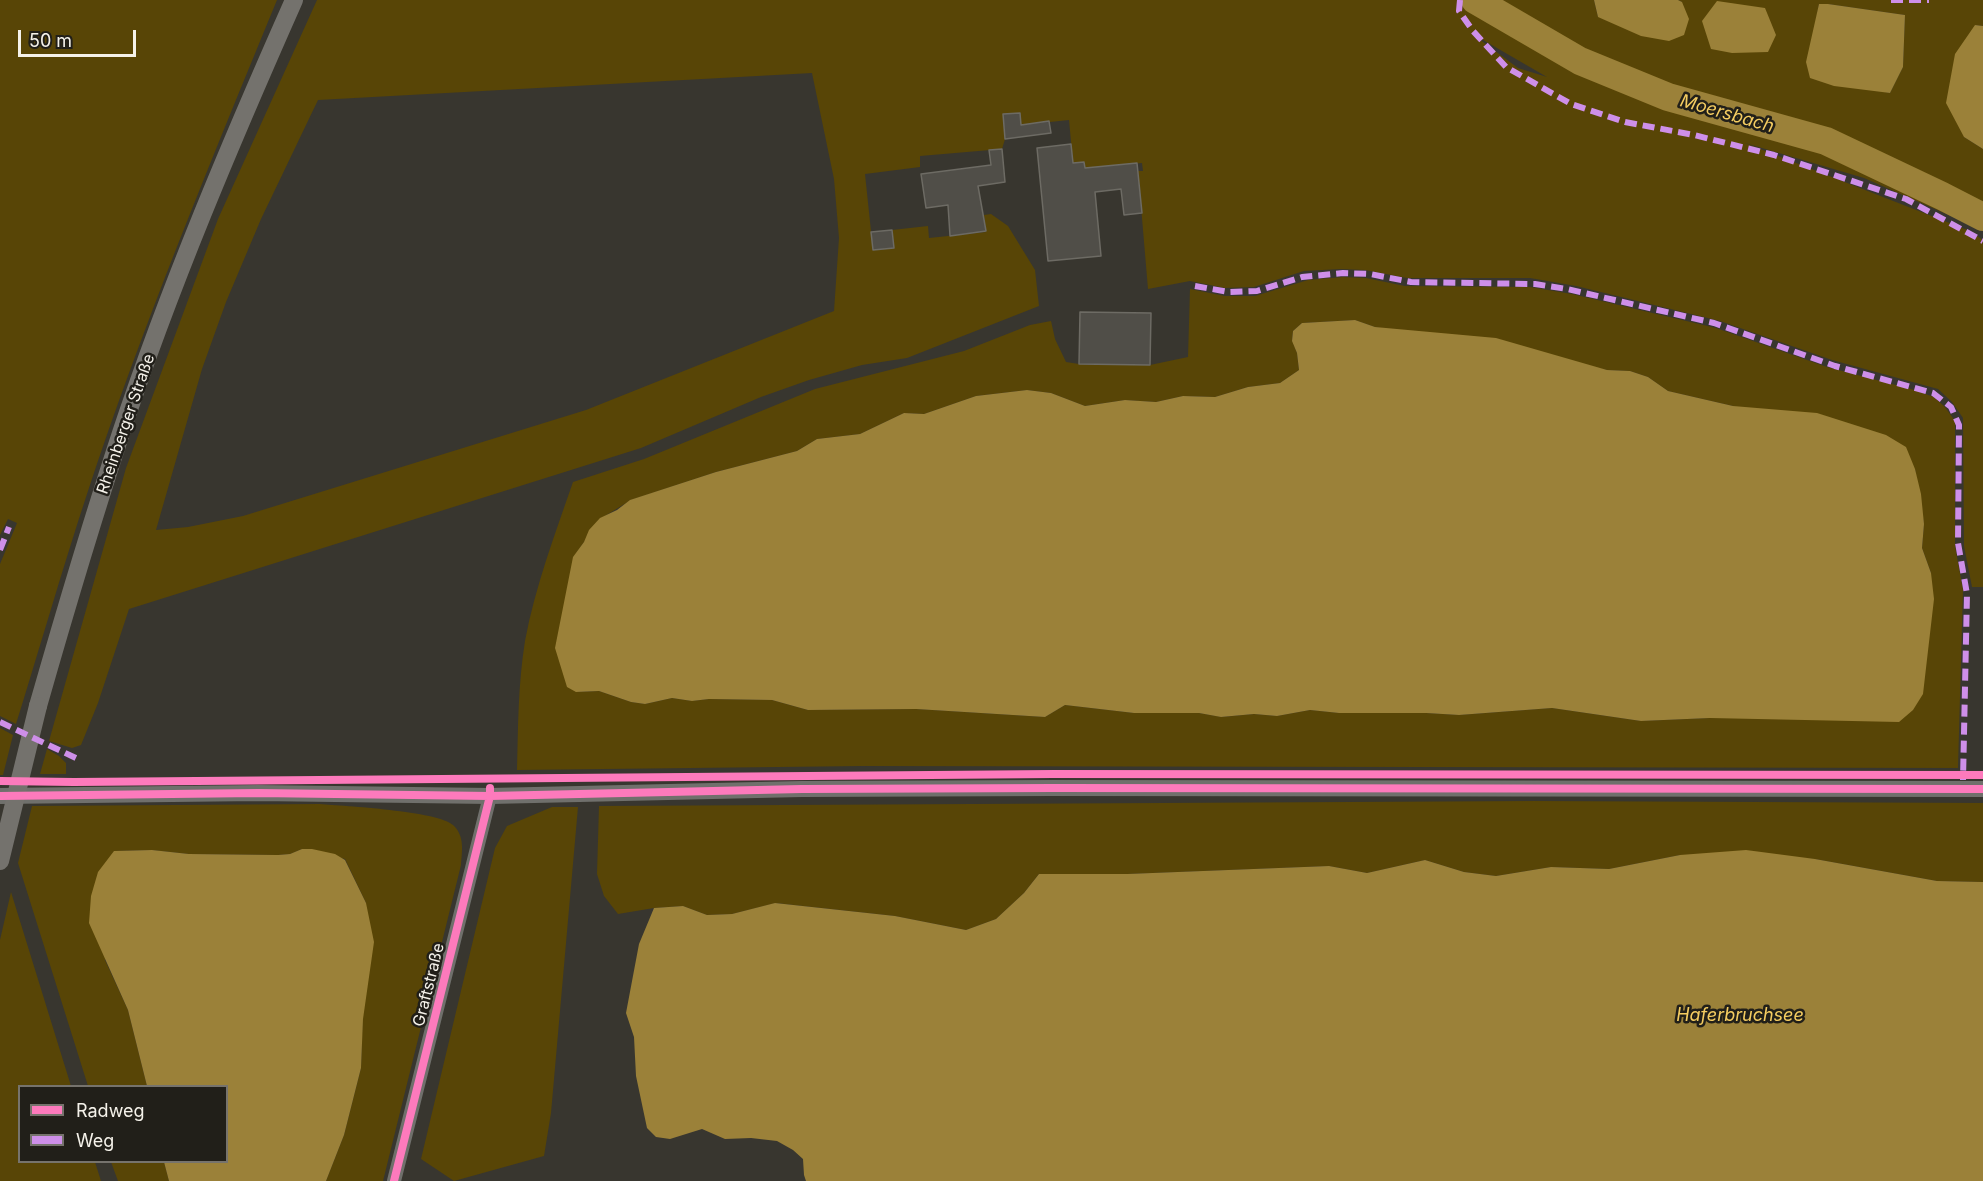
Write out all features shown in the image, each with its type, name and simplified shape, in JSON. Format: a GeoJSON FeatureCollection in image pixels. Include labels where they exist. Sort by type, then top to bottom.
{"type":"FeatureCollection","features":[{"type":"Feature","properties":{"kind":"main road","name":"Rheinberger Straße"},"geometry":{"type":"LineString","coordinates":[[0,861],[38,706],[121,432],[226,153],[294,0]]}},
{"type":"Feature","properties":{"kind":"street"},"geometry":{"type":"LineString","coordinates":[[0,796],[270,794],[490,796],[826,789],[1983,789]]}},
{"type":"Feature","properties":{"kind":"street","name":"Graftstraße"},"geometry":{"type":"LineString","coordinates":[[394,1181],[490,796]]}},
{"type":"Feature","properties":{"kind":"shaded area"},"geometry":{"type":"Polygon","coordinates":[[[0,0],[277,0],[130,369],[78,523],[16,724],[0,716],[0,564],[17,523],[8,519],[0,535],[0,0]]]}},
{"type":"Feature","properties":{"kind":"shaded area"},"geometry":{"type":"Polygon","coordinates":[[[317,0],[1594,0],[1598,17],[1682,2],[1678,0],[1983,0],[1983,26],[1975,25],[1964,137],[1983,149],[1983,230],[1864,178],[1745,143],[1970,231],[1983,240],[1983,587],[1972,587],[1964,546],[1963,418],[1952,402],[1938,389],[1832,360],[1720,321],[1576,286],[1530,278],[1407,278],[1365,270],[1341,269],[1304,271],[1254,287],[1225,288],[1190,281],[1148,289],[1138,171],[1143,171],[1142,163],[1085,168],[1084,162],[1073,163],[1069,120],[1021,125],[1019,113],[1003,115],[1005,139],[1002,149],[920,156],[920,167],[865,174],[873,250],[894,248],[892,230],[928,226],[929,238],[986,232],[984,215],[991,214],[1008,226],[1035,270],[1039,306],[907,358],[862,365],[761,397],[641,448],[129,609],[98,703],[81,745],[72,748],[49,741],[126,468],[218,219],[317,0]],[[1819,4],[1814,32],[1871,89],[1890,93],[1903,67],[1905,15],[1819,4]],[[1471,33],[1518,68],[1547,77],[1471,33]],[[812,73],[318,100],[261,219],[226,302],[202,369],[156,530],[188,527],[243,516],[586,410],[834,311],[839,238],[834,179],[812,73]]]}},
{"type":"Feature","properties":{"kind":"shaded area"},"geometry":{"type":"Polygon","coordinates":[[[1366,278],[1405,286],[1530,287],[1572,294],[1716,328],[1827,367],[1934,397],[1955,421],[1955,546],[1963,590],[1958,768],[864,766],[517,770],[518,722],[525,641],[540,581],[573,482],[644,459],[815,389],[964,351],[1030,325],[1051,321],[1055,339],[1066,362],[1150,365],[1188,357],[1190,289],[1225,296],[1255,296],[1308,280],[1366,278]],[[1355,320],[1302,323],[1293,331],[1292,340],[1297,353],[1299,370],[1280,383],[1248,387],[1215,397],[1183,396],[1156,402],[1125,400],[1085,406],[1051,393],[1027,390],[976,396],[924,414],[904,413],[860,434],[817,439],[797,451],[716,472],[631,500],[600,519],[573,558],[576,692],[599,691],[631,702],[645,704],[672,698],[692,701],[772,700],[808,710],[916,709],[1045,717],[1065,705],[1134,713],[1199,713],[1222,717],[1254,714],[1277,716],[1310,710],[1339,713],[1459,715],[1552,708],[1641,721],[1710,718],[1931,573],[1922,548],[1924,524],[1915,469],[1733,406],[1668,391],[1648,377],[1630,371],[1607,370],[1375,327],[1355,320]]]}},
{"type":"Feature","properties":{"kind":"shaded area"},"geometry":{"type":"Polygon","coordinates":[[[0,728],[13,735],[3,775],[0,775],[0,728]]]}},
{"type":"Feature","properties":{"kind":"shaded area"},"geometry":{"type":"Polygon","coordinates":[[[47,749],[66,763],[66,774],[40,774],[47,749]]]}},
{"type":"Feature","properties":{"kind":"shaded area"},"geometry":{"type":"Polygon","coordinates":[[[1534,801],[1983,803],[1983,882],[1937,881],[1815,859],[1680,855],[1609,869],[1551,867],[1496,876],[1464,872],[1425,860],[1367,873],[1329,866],[1127,874],[1039,874],[1024,893],[996,919],[966,930],[895,916],[776,903],[732,914],[707,915],[683,906],[618,914],[604,896],[597,874],[599,806],[1534,801]]]}},
{"type":"Feature","properties":{"kind":"shaded area"},"geometry":{"type":"Polygon","coordinates":[[[320,804],[429,816],[444,820],[457,829],[461,839],[461,865],[383,1181],[326,1181],[344,1135],[361,1068],[366,903],[345,859],[302,849],[290,854],[278,855],[189,854],[152,850],[114,851],[105,960],[128,1010],[147,1085],[88,1085],[18,863],[32,806],[320,804]]]}},
{"type":"Feature","properties":{"kind":"shaded area"},"geometry":{"type":"Polygon","coordinates":[[[552,807],[578,807],[551,1113],[544,1156],[454,1181],[421,1159],[495,848],[507,826],[552,807]]]}},
{"type":"Feature","properties":{"kind":"shaded area"},"geometry":{"type":"Polygon","coordinates":[[[11,892],[71,1085],[18,1085],[18,1163],[95,1163],[101,1181],[0,1181],[0,940],[11,892]]]}},
{"type":"Feature","properties":{"kind":"shaded area"},"geometry":{"type":"Polygon","coordinates":[[[111,1163],[164,1163],[169,1181],[118,1181],[111,1163]]]}},
{"type":"Feature","properties":{"kind":"water"},"geometry":{"type":"Polygon","coordinates":[[[1594,0],[1678,0],[1682,2],[1689,19],[1684,35],[1669,41],[1641,36],[1598,17],[1594,0]]]}},
{"type":"Feature","properties":{"kind":"water"},"geometry":{"type":"Polygon","coordinates":[[[1717,1],[1765,8],[1776,35],[1768,52],[1732,53],[1711,49],[1702,21],[1717,1]]]}},
{"type":"Feature","properties":{"kind":"water"},"geometry":{"type":"Polygon","coordinates":[[[1819,4],[1905,15],[1903,67],[1890,93],[1834,86],[1810,78],[1806,62],[1819,4]]]}},
{"type":"Feature","properties":{"kind":"water"},"geometry":{"type":"Polygon","coordinates":[[[1975,25],[1983,26],[1983,149],[1964,137],[1946,103],[1955,54],[1975,25]]]}},
{"type":"Feature","properties":{"kind":"water"},"geometry":{"type":"Polygon","coordinates":[[[1355,320],[1375,327],[1496,338],[1607,370],[1630,371],[1648,377],[1668,391],[1733,406],[1817,413],[1886,435],[1906,447],[1915,469],[1921,494],[1924,524],[1922,548],[1931,573],[1934,599],[1923,694],[1913,710],[1899,722],[1710,718],[1641,721],[1552,708],[1459,715],[1339,713],[1310,710],[1277,716],[1254,714],[1221,717],[1199,713],[1134,713],[1065,705],[1045,717],[916,709],[808,710],[772,700],[692,701],[672,698],[645,704],[631,702],[599,691],[576,692],[567,687],[555,648],[573,557],[584,542],[589,530],[600,518],[617,510],[630,500],[716,472],[797,451],[817,439],[860,434],[904,413],[924,414],[976,396],[1027,390],[1051,393],[1085,406],[1125,400],[1156,402],[1183,396],[1215,397],[1248,387],[1280,383],[1299,370],[1297,353],[1292,341],[1293,331],[1302,323],[1355,320]]]}},
{"type":"Feature","properties":{"kind":"water"},"geometry":{"type":"Polygon","coordinates":[[[302,849],[312,849],[335,854],[345,860],[366,903],[374,942],[363,1019],[361,1068],[344,1135],[326,1181],[169,1181],[164,1163],[228,1163],[228,1085],[147,1085],[128,1010],[89,923],[91,896],[98,872],[114,851],[290,854],[302,849]]]}},
{"type":"Feature","properties":{"kind":"water","name":"Haferbruchsee"},"geometry":{"type":"Polygon","coordinates":[[[1746,850],[1815,859],[1937,881],[1983,882],[1983,1181],[806,1181],[803,1159],[777,1141],[751,1138],[725,1139],[702,1129],[670,1139],[656,1137],[647,1128],[636,1076],[634,1037],[626,1013],[639,944],[654,908],[683,906],[707,915],[732,914],[775,903],[895,916],[966,930],[996,919],[1024,893],[1039,874],[1127,874],[1329,866],[1367,873],[1425,860],[1464,872],[1496,876],[1551,867],[1609,869],[1680,855],[1746,850]]]}},
{"type":"Feature","properties":{"kind":"building"},"geometry":{"type":"Polygon","coordinates":[[[1020,113],[1021,125],[1049,121],[1051,133],[1005,139],[1003,114],[1020,113]]]}},
{"type":"Feature","properties":{"kind":"building"},"geometry":{"type":"Polygon","coordinates":[[[1071,144],[1073,163],[1084,162],[1085,168],[1137,163],[1142,213],[1124,215],[1121,189],[1095,192],[1101,256],[1048,261],[1037,148],[1071,144]]]}},
{"type":"Feature","properties":{"kind":"building"},"geometry":{"type":"Polygon","coordinates":[[[1002,149],[1005,182],[978,186],[986,231],[950,236],[948,205],[926,208],[921,174],[991,165],[989,150],[1002,149]]]}},
{"type":"Feature","properties":{"kind":"building"},"geometry":{"type":"Polygon","coordinates":[[[892,230],[894,248],[873,250],[871,232],[892,230]]]}},
{"type":"Feature","properties":{"kind":"building"},"geometry":{"type":"Polygon","coordinates":[[[1080,312],[1151,313],[1150,365],[1079,364],[1080,312]]]}},
{"type":"Feature","properties":{"kind":"waterway","name":"Moersbach"},"geometry":{"type":"LineString","coordinates":[[1475,0],[1580,61],[1668,97],[1826,141],[1983,217]]}},
{"type":"Feature","properties":{"kind":"marked path"},"geometry":{"type":"LineString","coordinates":[[1460,0],[1459,11],[1473,31],[1506,67],[1571,104],[1625,122],[1694,135],[1774,155],[1906,199],[1983,241]]}},
{"type":"Feature","properties":{"kind":"marked path"},"geometry":{"type":"LineString","coordinates":[[1891,0],[1929,0]]}},
{"type":"Feature","properties":{"kind":"marked path"},"geometry":{"type":"LineString","coordinates":[[1195,286],[1229,292],[1257,291],[1302,277],[1343,273],[1370,274],[1411,282],[1535,284],[1567,289],[1714,323],[1835,366],[1933,393],[1951,407],[1959,425],[1958,543],[1967,594],[1963,780]]}},
{"type":"Feature","properties":{"kind":"marked path"},"geometry":{"type":"LineString","coordinates":[[0,550],[9,527]]}},
{"type":"Feature","properties":{"kind":"marked path"},"geometry":{"type":"LineString","coordinates":[[0,722],[80,760]]}},
{"type":"Feature","properties":{"kind":"cycle path"},"geometry":{"type":"LineString","coordinates":[[0,781],[1053,774],[1983,775]]}},
{"type":"Feature","properties":{"kind":"cycle path"},"geometry":{"type":"LineString","coordinates":[[394,1181],[490,796],[490,788]]}},
{"type":"Feature","properties":{"kind":"cycle path"},"geometry":{"type":"LineString","coordinates":[[0,796],[258,793],[490,796],[802,789],[1053,788],[1983,789]]}}]}
